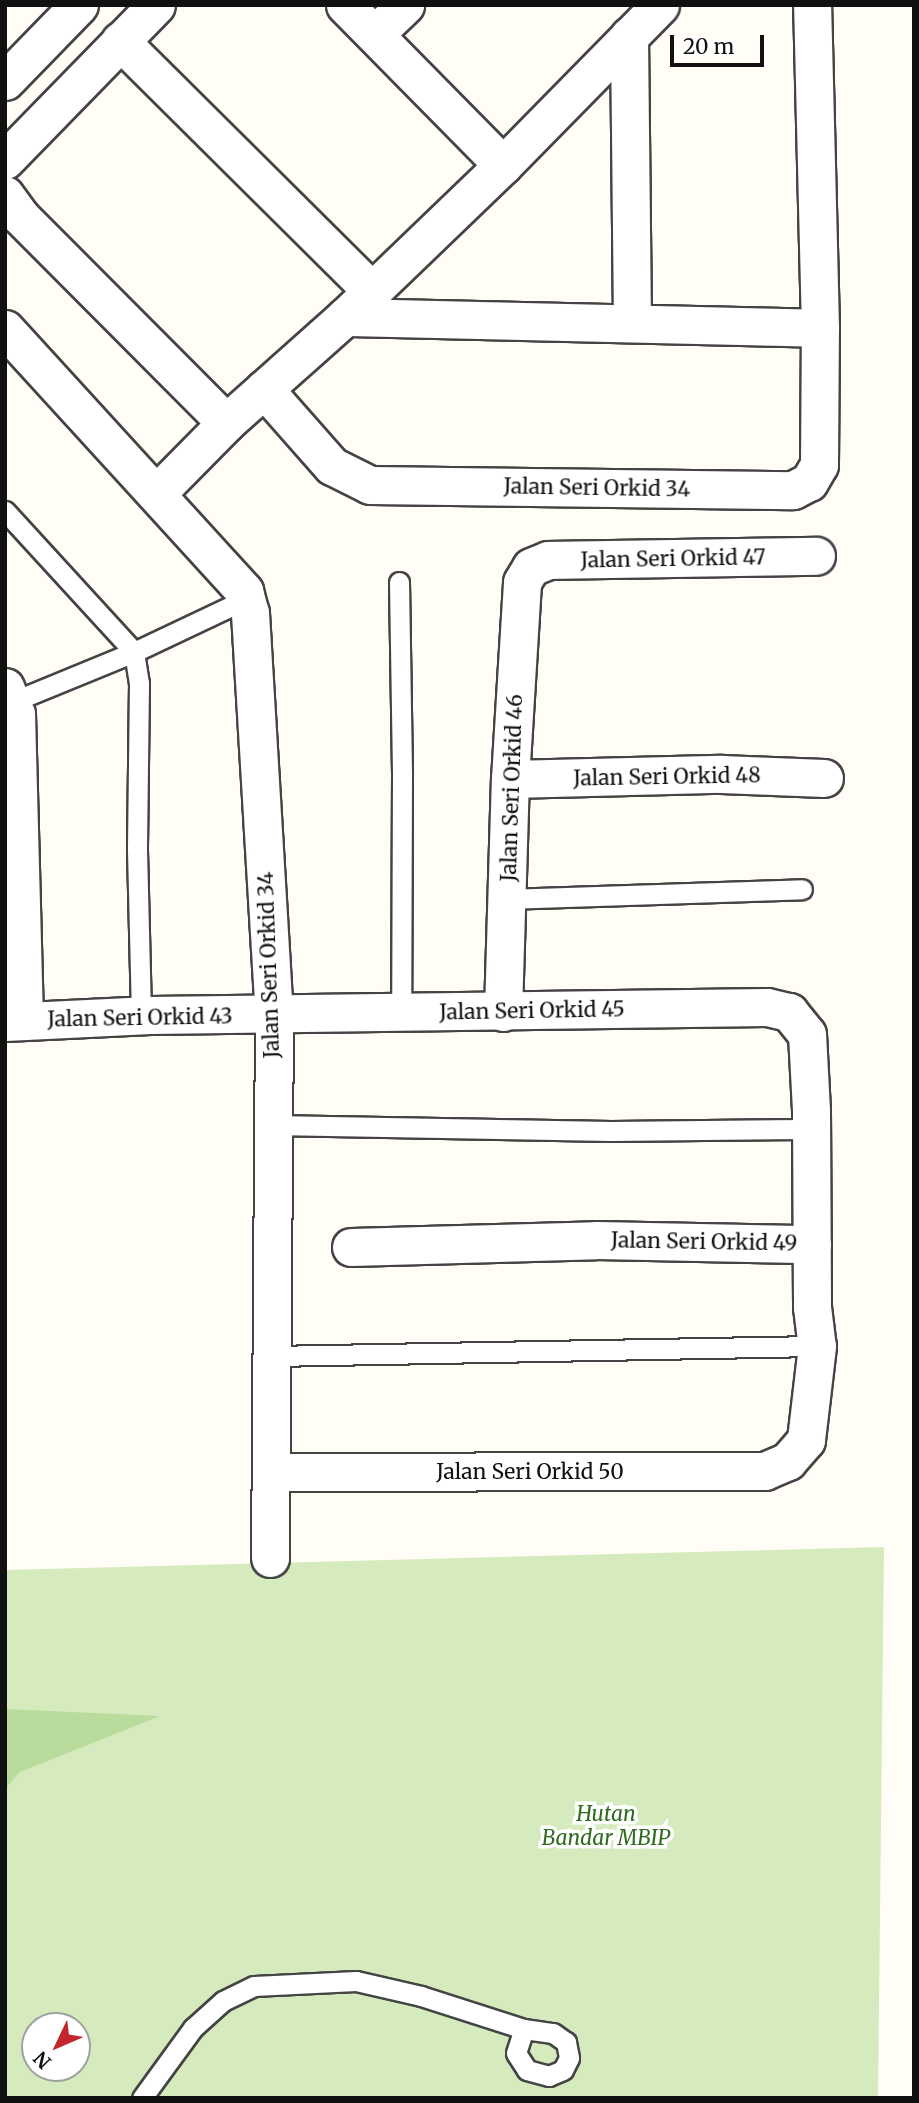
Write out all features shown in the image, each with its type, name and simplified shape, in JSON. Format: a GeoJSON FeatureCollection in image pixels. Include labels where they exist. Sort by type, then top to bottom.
{"type":"FeatureCollection","features":[{"type":"Feature","properties":{"kind":"street"},"geometry":{"type":"LineString","coordinates":[[5,160],[156,5]]}},
{"type":"Feature","properties":{"kind":"street"},"geometry":{"type":"LineString","coordinates":[[345,5],[503,165]]}},
{"type":"Feature","properties":{"kind":"street"},"geometry":{"type":"LineString","coordinates":[[375,34],[405,5]]}},
{"type":"Feature","properties":{"kind":"street"},"geometry":{"type":"LineString","coordinates":[[157,493],[226,423],[345,317],[503,165],[660,5]]}},
{"type":"Feature","properties":{"kind":"street","name":"Jalan Seri Orkid 34"},"geometry":{"type":"LineString","coordinates":[[264,389],[332,466],[370,485],[793,490],[809,482],[819,465],[820,328],[812,5]]}},
{"type":"Feature","properties":{"kind":"street"},"geometry":{"type":"LineString","coordinates":[[5,81],[64,10]]}},
{"type":"Feature","properties":{"kind":"street"},"geometry":{"type":"LineString","coordinates":[[629,36],[632,321]]}},
{"type":"Feature","properties":{"kind":"street"},"geometry":{"type":"LineString","coordinates":[[120,41],[371,290]]}},
{"type":"Feature","properties":{"kind":"street"},"geometry":{"type":"LineString","coordinates":[[5,195],[20,216],[226,423]]}},
{"type":"Feature","properties":{"kind":"street"},"geometry":{"type":"LineString","coordinates":[[345,317],[632,321],[820,328]]}},
{"type":"Feature","properties":{"kind":"street","name":"Jalan Seri Orkid 34"},"geometry":{"type":"LineString","coordinates":[[5,329],[157,493],[244,592],[246,599],[252,640],[274,1016],[270,1558]]}},
{"type":"Feature","properties":{"kind":"street","name":"Jalan Seri Orkid 47"},"geometry":{"type":"LineString","coordinates":[[531,567],[548,560],[816,556]]}},
{"type":"Feature","properties":{"kind":"street","name":"Jalan Seri Orkid 46"},"geometry":{"type":"LineString","coordinates":[[503,1012],[510,779],[522,582],[531,567]]}},
{"type":"Feature","properties":{"kind":"street"},"geometry":{"type":"LineString","coordinates":[[8,694],[16,714],[15,1022]]}},
{"type":"Feature","properties":{"kind":"street","name":"Jalan Seri Orkid 48"},"geometry":{"type":"LineString","coordinates":[[510,779],[721,774],[824,778]]}},
{"type":"Feature","properties":{"kind":"street","name":"Jalan Seri Orkid 45"},"geometry":{"type":"LineString","coordinates":[[274,1016],[766,1007],[789,1012],[807,1034],[811,1129]]}},
{"type":"Feature","properties":{"kind":"street","name":"Jalan Seri Orkid 43"},"geometry":{"type":"LineString","coordinates":[[15,1022],[141,1016],[274,1016]]}},
{"type":"Feature","properties":{"kind":"street"},"geometry":{"type":"LineString","coordinates":[[811,1129],[812,1307],[817,1346]]}},
{"type":"Feature","properties":{"kind":"street","name":"Jalan Seri Orkid 49"},"geometry":{"type":"LineString","coordinates":[[351,1247],[596,1240],[812,1244]]}},
{"type":"Feature","properties":{"kind":"street","name":"Jalan Seri Orkid 50"},"geometry":{"type":"LineString","coordinates":[[271,1472],[765,1471],[788,1461],[806,1440],[817,1346]]}},
{"type":"Feature","properties":{"kind":"lane"},"geometry":{"type":"LineString","coordinates":[[5,511],[134,652],[139,683],[137,850],[141,1016]]}},
{"type":"Feature","properties":{"kind":"lane"},"geometry":{"type":"LineString","coordinates":[[399,582],[401,1013]]}},
{"type":"Feature","properties":{"kind":"lane"},"geometry":{"type":"LineString","coordinates":[[8,694],[134,652],[246,599]]}},
{"type":"Feature","properties":{"kind":"lane"},"geometry":{"type":"LineString","coordinates":[[508,900],[803,889]]}},
{"type":"Feature","properties":{"kind":"lane"},"geometry":{"type":"LineString","coordinates":[[272,1125],[611,1131],[811,1129]]}},
{"type":"Feature","properties":{"kind":"lane"},"geometry":{"type":"LineString","coordinates":[[271,1356],[817,1346]]}},
{"type":"Feature","properties":{"kind":"lane"},"geometry":{"type":"LineString","coordinates":[[142,2098],[193,2028],[223,2001],[254,1986],[356,1981],[421,1996],[524,2029]]}},
{"type":"Feature","properties":{"kind":"green space","name":"Hutan Bandar MBIP"},"geometry":{"type":"Polygon","coordinates":[[[884,1547],[878,2098],[5,2098],[5,1570],[884,1547]]]}},
{"type":"Feature","properties":{"kind":"green space"},"geometry":{"type":"Polygon","coordinates":[[[5,1709],[160,1716],[20,1772],[5,1789],[5,1709]]]}}]}
